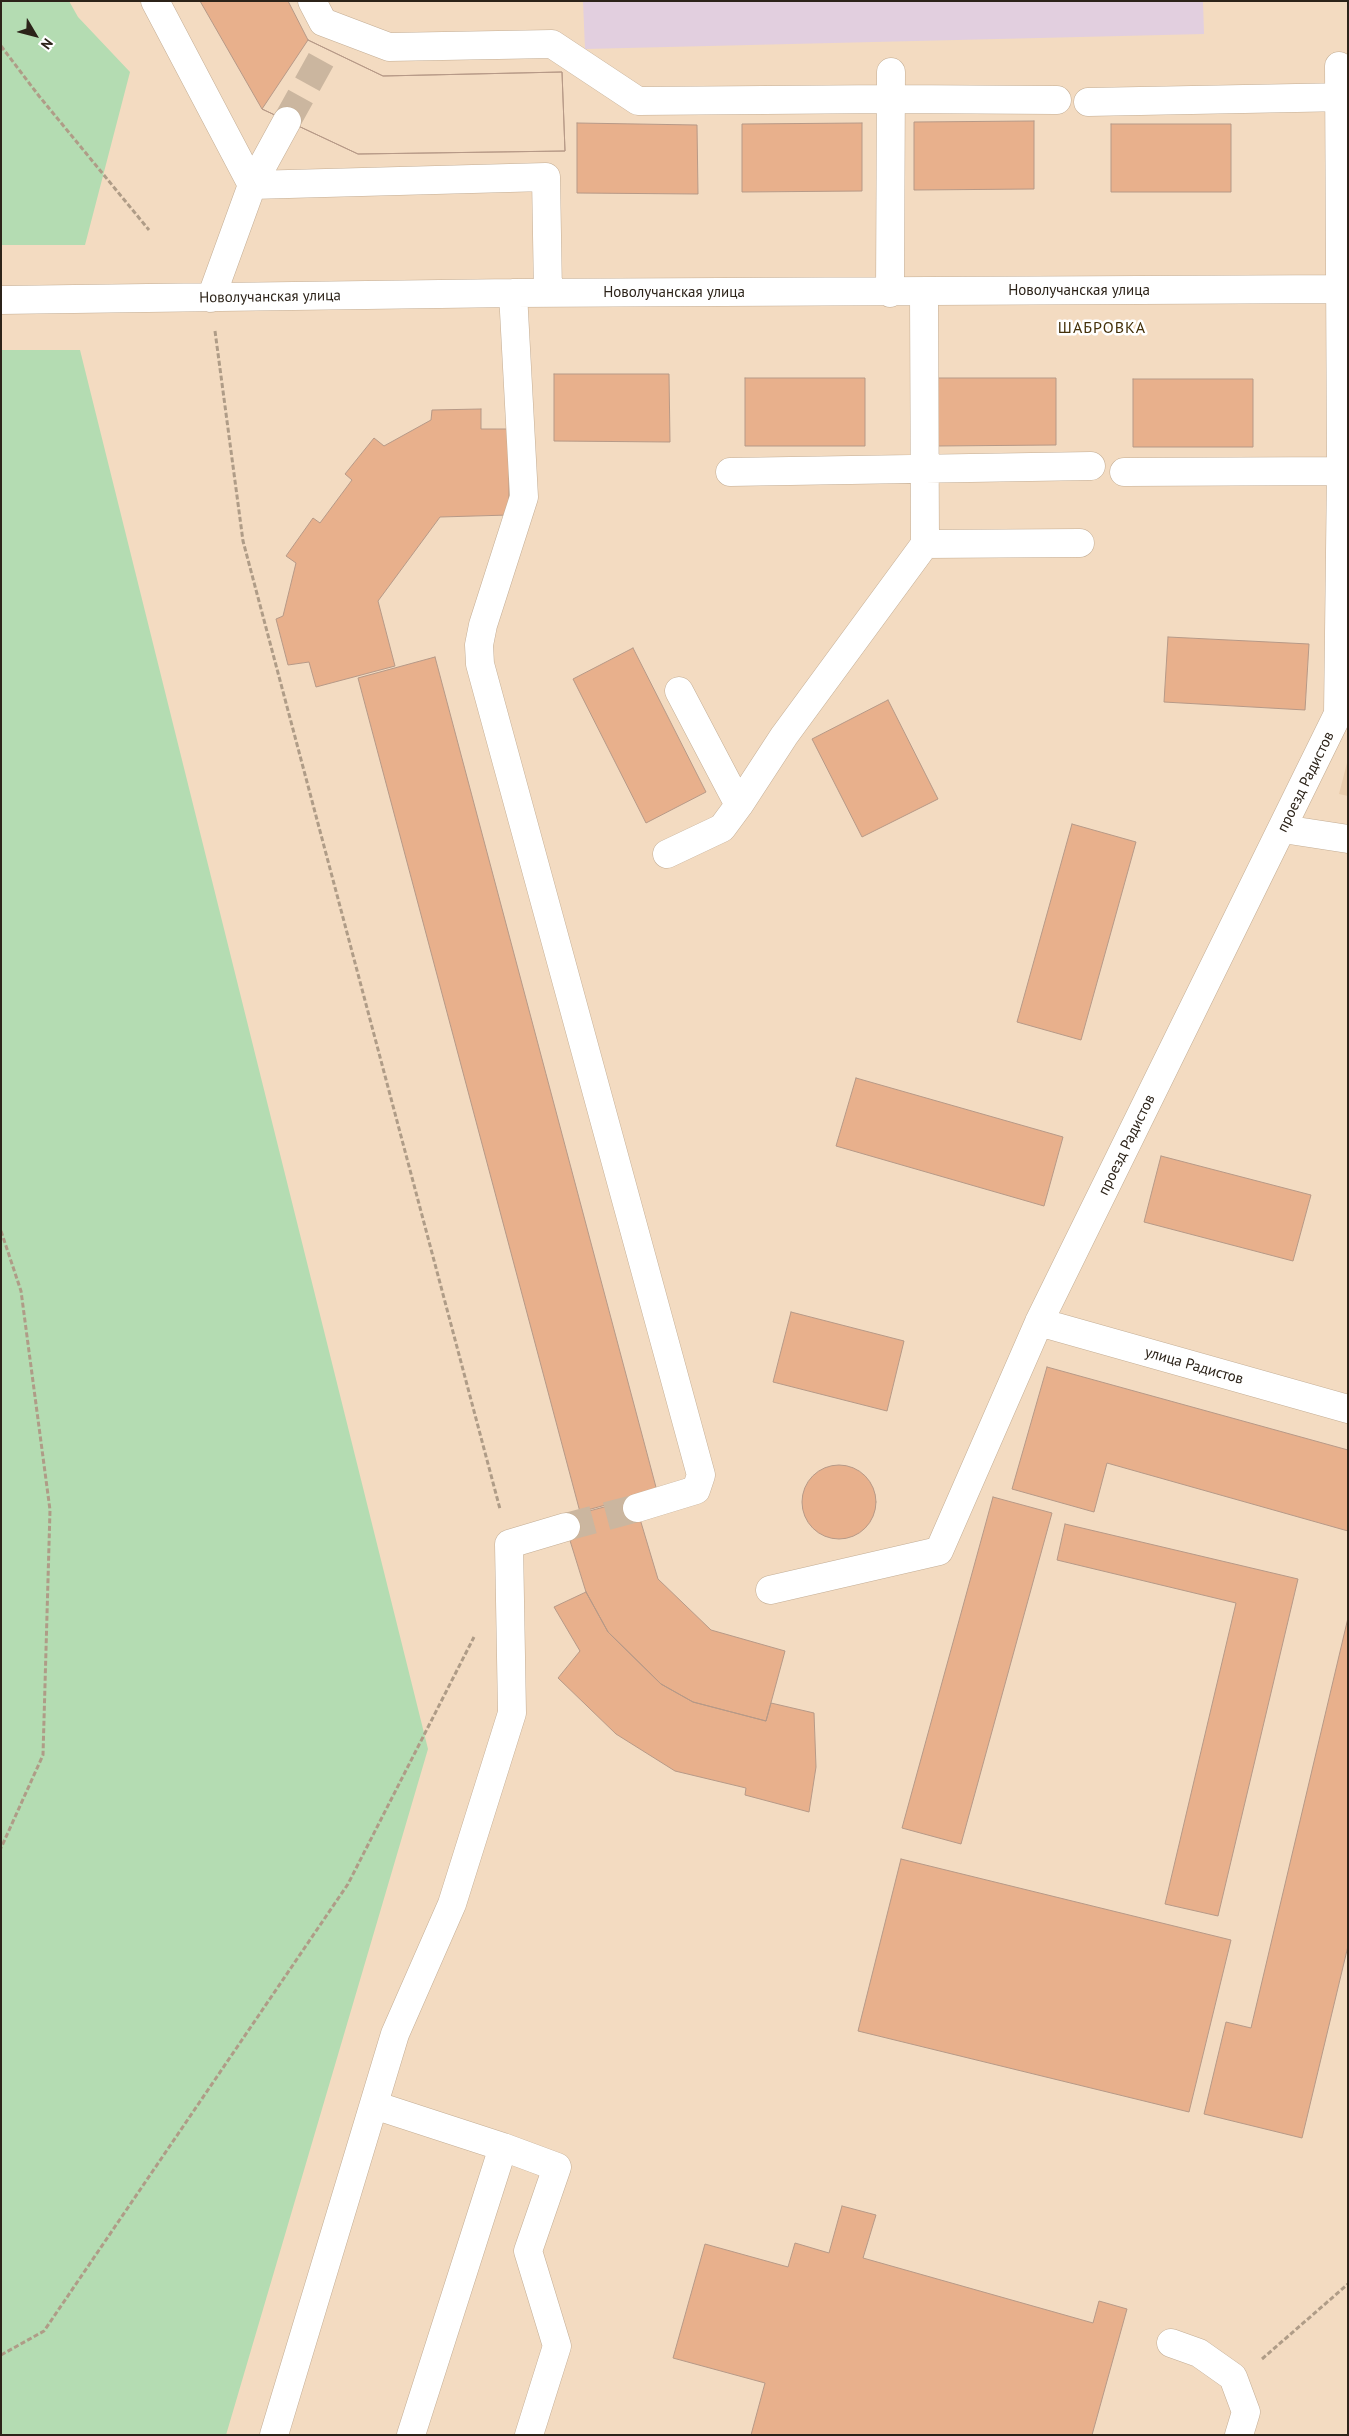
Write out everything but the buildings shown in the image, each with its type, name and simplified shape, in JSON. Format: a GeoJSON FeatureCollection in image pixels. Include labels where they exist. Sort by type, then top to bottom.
{"type":"FeatureCollection","features":[{"type":"Feature","properties":{"kind":"street"},"geometry":{"type":"LineString","coordinates":[[155,1],[252,186]]}},
{"type":"Feature","properties":{"kind":"street"},"geometry":{"type":"LineString","coordinates":[[312,1],[333,39],[389,47],[552,44],[638,102],[890,98],[1057,100]]}},
{"type":"Feature","properties":{"kind":"street","name":"проезд Радистов"},"geometry":{"type":"LineString","coordinates":[[770,1590],[939,1551],[1039,1322],[1338,714],[1344,562],[1344,97],[1339,66]]}},
{"type":"Feature","properties":{"kind":"street"},"geometry":{"type":"LineString","coordinates":[[890,293],[891,72]]}},
{"type":"Feature","properties":{"kind":"street"},"geometry":{"type":"LineString","coordinates":[[1088,102],[1344,97]]}},
{"type":"Feature","properties":{"kind":"street"},"geometry":{"type":"LineString","coordinates":[[211,298],[252,186],[287,121]]}},
{"type":"Feature","properties":{"kind":"street"},"geometry":{"type":"LineString","coordinates":[[252,186],[546,177],[548,293]]}},
{"type":"Feature","properties":{"kind":"street","name":"Новолучанская улица"},"geometry":{"type":"LineString","coordinates":[[1,300],[513,293],[890,293],[1344,289]]}},
{"type":"Feature","properties":{"kind":"street"},"geometry":{"type":"LineString","coordinates":[[667,854],[722,828],[784,736],[925,544],[924,292]]}},
{"type":"Feature","properties":{"kind":"street"},"geometry":{"type":"LineString","coordinates":[[513,293],[524,498],[483,625],[479,645],[480,664],[701,1475],[696,1490],[637,1508]]}},
{"type":"Feature","properties":{"kind":"street"},"geometry":{"type":"LineString","coordinates":[[730,472],[1091,466]]}},
{"type":"Feature","properties":{"kind":"street"},"geometry":{"type":"LineString","coordinates":[[1124,472],[1344,470]]}},
{"type":"Feature","properties":{"kind":"street"},"geometry":{"type":"LineString","coordinates":[[925,544],[1080,543]]}},
{"type":"Feature","properties":{"kind":"street"},"geometry":{"type":"LineString","coordinates":[[679,691],[739,805]]}},
{"type":"Feature","properties":{"kind":"street"},"geometry":{"type":"LineString","coordinates":[[1283,829],[1348,839]]}},
{"type":"Feature","properties":{"kind":"street","name":"улица Радистов"},"geometry":{"type":"LineString","coordinates":[[1039,1322],[1348,1409]]}},
{"type":"Feature","properties":{"kind":"street"},"geometry":{"type":"LineString","coordinates":[[274,2435],[395,2034],[452,1904],[512,1713],[509,1544],[566,1528]]}},
{"type":"Feature","properties":{"kind":"street"},"geometry":{"type":"LineString","coordinates":[[374,2105],[503,2147],[557,2167],[528,2251],[557,2346],[529,2435]]}},
{"type":"Feature","properties":{"kind":"street"},"geometry":{"type":"LineString","coordinates":[[411,2435],[503,2147]]}},
{"type":"Feature","properties":{"kind":"street"},"geometry":{"type":"LineString","coordinates":[[1171,2343],[1199,2353],[1232,2377],[1246,2412],[1239,2435]]}},
{"type":"Feature","properties":{"kind":"path"},"geometry":{"type":"LineString","coordinates":[[1,46],[39,96],[150,230]]}},
{"type":"Feature","properties":{"kind":"path"},"geometry":{"type":"LineString","coordinates":[[211,298],[243,542],[509,1544]]}},
{"type":"Feature","properties":{"kind":"path"},"geometry":{"type":"LineString","coordinates":[[1,1231],[21,1291],[50,1510],[43,1755],[1,1848]]}},
{"type":"Feature","properties":{"kind":"path"},"geometry":{"type":"LineString","coordinates":[[1,2355],[44,2331],[348,1884],[474,1636]]}},
{"type":"Feature","properties":{"kind":"path"},"geometry":{"type":"LineString","coordinates":[[1257,2364],[1348,2284]]}},
{"type":"Feature","properties":{"kind":"shaded area"},"geometry":{"type":"Polygon","coordinates":[[[583,1],[1203,1],[1204,34],[585,49],[583,1]]]}},
{"type":"Feature","properties":{"kind":"shaded area"},"geometry":{"type":"Polygon","coordinates":[[[1348,759],[1348,796],[1339,794],[1348,759]]]}},
{"type":"Feature","properties":{"kind":"green space"},"geometry":{"type":"Polygon","coordinates":[[[1,1],[69,1],[78,17],[130,72],[85,245],[1,245],[1,1]]]}},
{"type":"Feature","properties":{"kind":"green space"},"geometry":{"type":"Polygon","coordinates":[[[1,350],[80,350],[428,1749],[226,2435],[1,2435],[1,350]]]}},
{"type":"Feature","properties":{"kind":"tunnel"},"geometry":{"type":"LineString","coordinates":[[287,121],[327,49]]}},
{"type":"Feature","properties":{"kind":"tunnel"},"geometry":{"type":"LineString","coordinates":[[566,1527],[637,1508]]}},
{"type":"Feature","properties":{"kind":"district","name":"ШАБРОВКА"},"geometry":{"type":"Point","coordinates":[1102,328]}}]}
